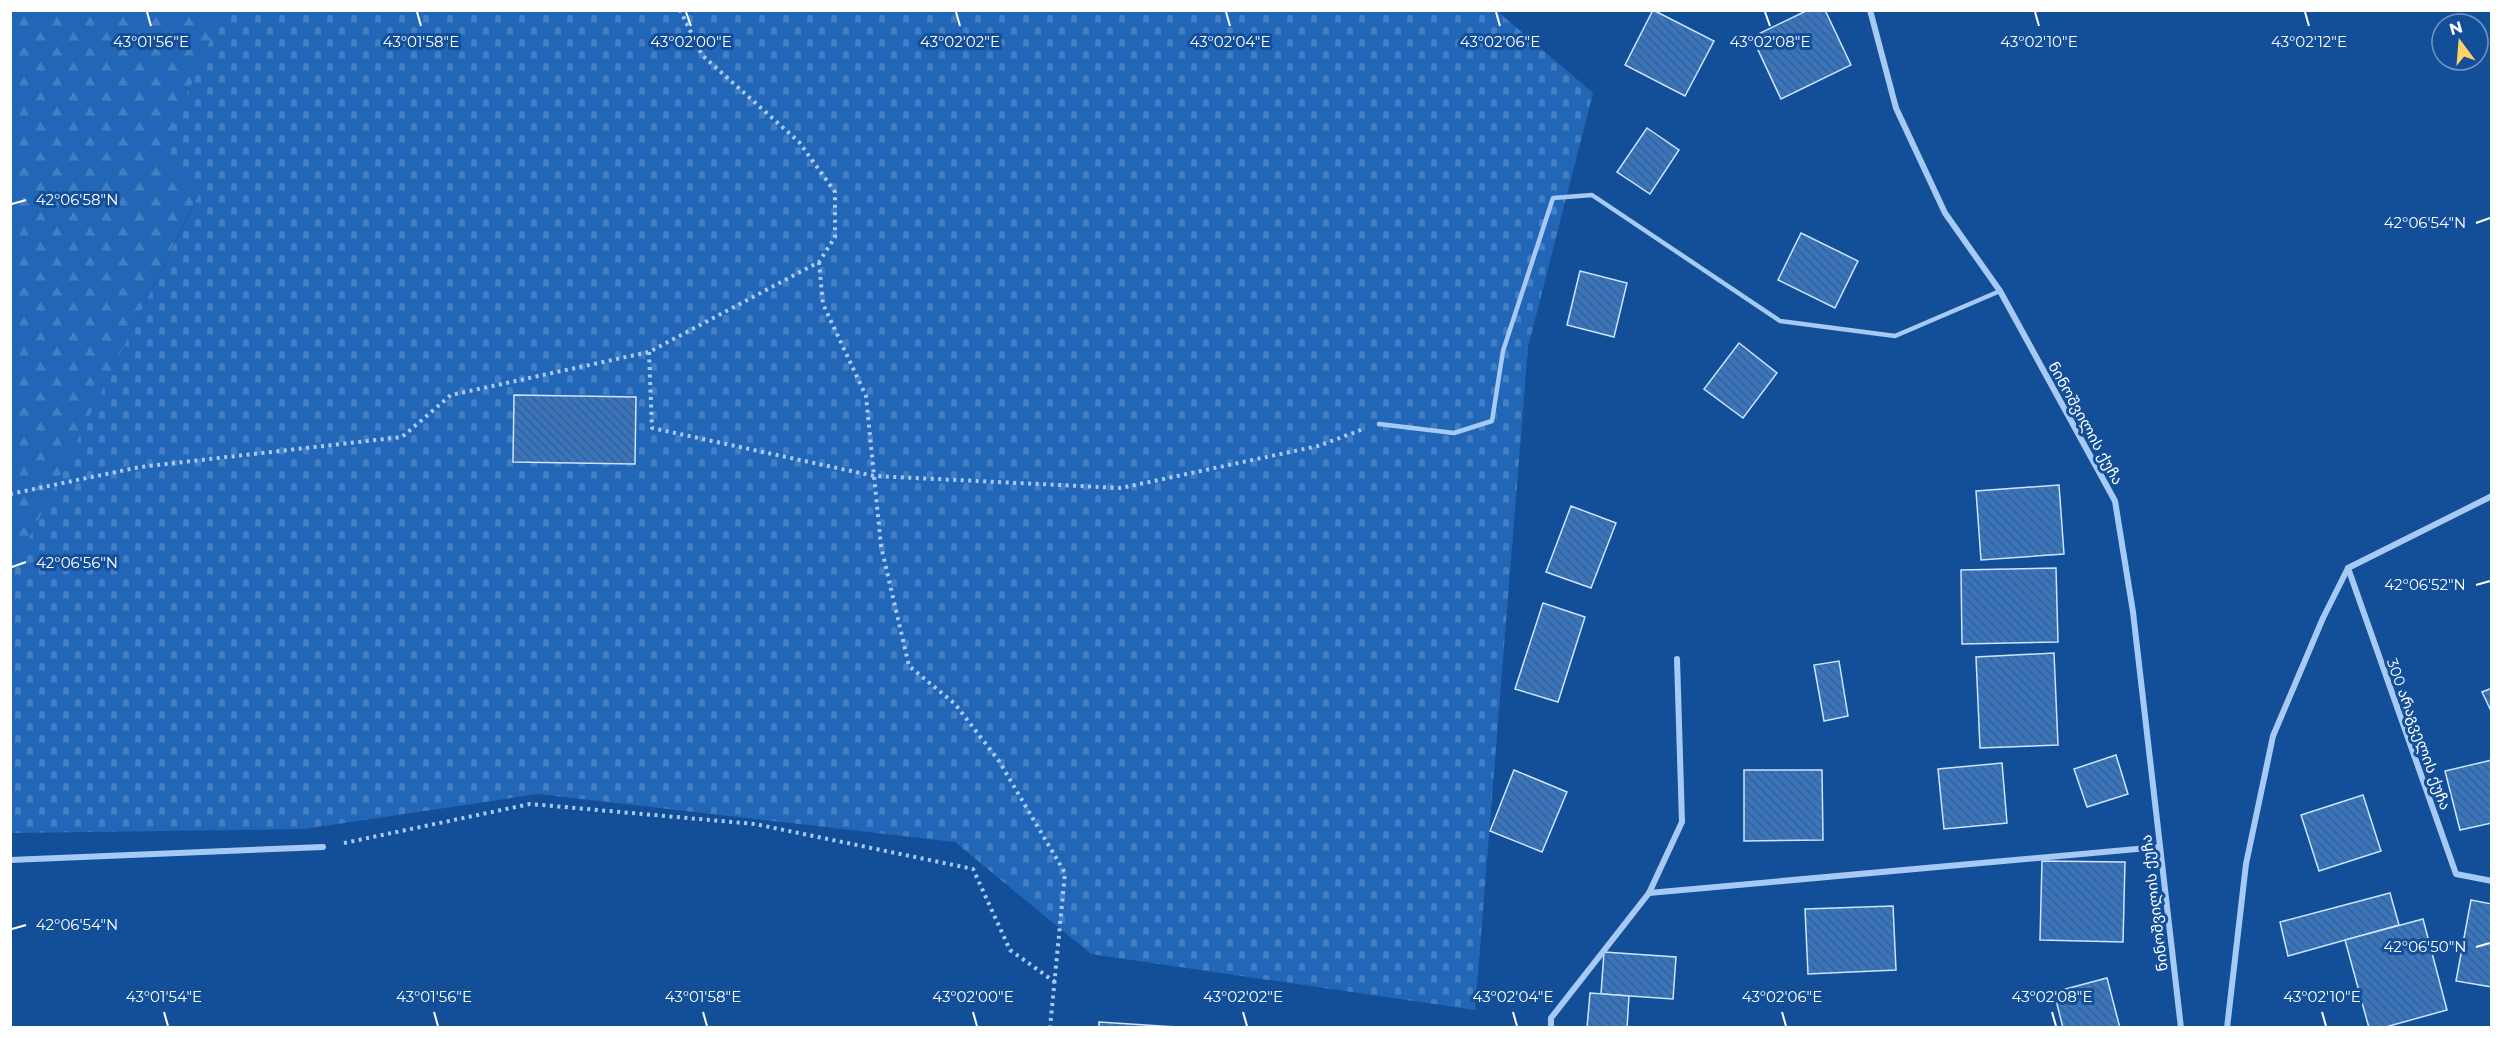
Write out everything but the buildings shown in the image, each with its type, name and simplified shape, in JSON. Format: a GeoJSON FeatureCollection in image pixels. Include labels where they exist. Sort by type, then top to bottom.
{"type":"FeatureCollection","features":[{"type":"Feature","properties":{"kind":"street","name":"ნინოშვილის ქუჩა"},"geometry":{"type":"LineString","coordinates":[[1870,10],[1896,108],[1945,213],[2000,291],[2115,501],[2133,612],[2181,1028]]}},
{"type":"Feature","properties":{"kind":"street"},"geometry":{"type":"LineString","coordinates":[[2227,1028],[2246,864],[2273,736],[2323,618],[2348,568],[2492,496]]}},
{"type":"Feature","properties":{"kind":"street","name":"300 არაგველის ქუჩა"},"geometry":{"type":"LineString","coordinates":[[2348,568],[2456,874],[2492,880]]}},
{"type":"Feature","properties":{"kind":"street"},"geometry":{"type":"LineString","coordinates":[[1551,1028],[1551,1018],[1649,892],[1682,822],[1677,659]]}},
{"type":"Feature","properties":{"kind":"street"},"geometry":{"type":"LineString","coordinates":[[10,860],[323,847]]}},
{"type":"Feature","properties":{"kind":"street"},"geometry":{"type":"LineString","coordinates":[[1649,892],[2159,847]]}},
{"type":"Feature","properties":{"kind":"lane"},"geometry":{"type":"LineString","coordinates":[[1379,424],[1454,433],[1492,421],[1503,351],[1553,198],[1592,195],[1780,321],[1895,336],[2000,291]]}},
{"type":"Feature","properties":{"kind":"path"},"geometry":{"type":"LineString","coordinates":[[10,494],[140,467],[402,437],[451,395],[649,352],[819,262],[835,237],[835,192],[799,142],[702,55],[680,10]]}},
{"type":"Feature","properties":{"kind":"path"},"geometry":{"type":"LineString","coordinates":[[819,262],[824,304],[866,396],[881,546],[909,666],[955,704],[999,761],[1065,873],[1050,1028]]}},
{"type":"Feature","properties":{"kind":"path"},"geometry":{"type":"LineString","coordinates":[[649,352],[652,428],[874,476],[1121,488],[1318,446],[1379,424]]}},
{"type":"Feature","properties":{"kind":"path"},"geometry":{"type":"LineString","coordinates":[[323,847],[530,804],[755,824],[973,869],[1010,950],[1055,982]]}},
{"type":"Feature","properties":{"kind":"green space"},"geometry":{"type":"Polygon","coordinates":[[[11,11],[222,11],[198,195],[11,577],[11,11]]]}},
{"type":"Feature","properties":{"kind":"green space"},"geometry":{"type":"Polygon","coordinates":[[[220,11],[1497,11],[1593,93],[1528,347],[1475,1010],[1091,954],[955,842],[538,794],[304,829],[11,833],[10,577],[198,196],[162,154],[222,12],[220,11]]]}}]}
